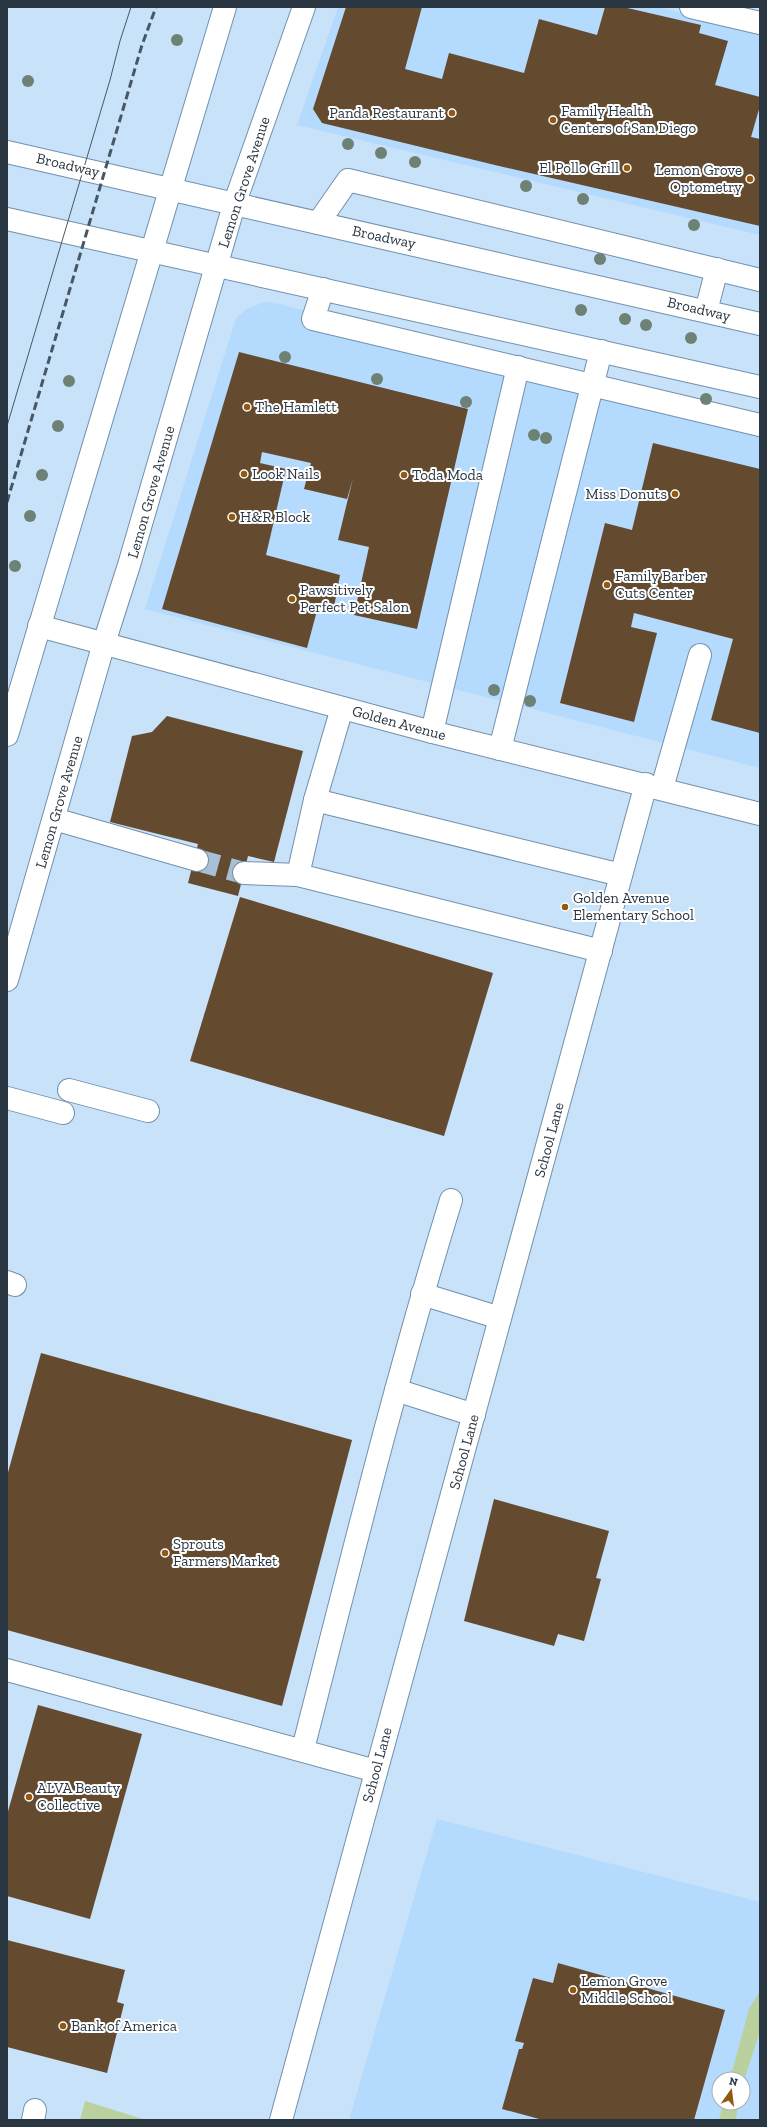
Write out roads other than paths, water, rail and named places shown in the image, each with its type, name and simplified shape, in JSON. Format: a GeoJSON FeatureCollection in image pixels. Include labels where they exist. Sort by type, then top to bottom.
{"type":"FeatureCollection","features":[{"type":"Feature","properties":{"kind":"main road"},"geometry":{"type":"LineString","coordinates":[[7,735],[172,190],[191,119],[225,7]]}},
{"type":"Feature","properties":{"kind":"main road","name":"Lemon Grove Avenue"},"geometry":{"type":"LineString","coordinates":[[7,980],[104,643],[129,565],[234,205],[304,7]]}},
{"type":"Feature","properties":{"kind":"main road"},"geometry":{"type":"LineString","coordinates":[[692,7],[760,23]]}},
{"type":"Feature","properties":{"kind":"main road","name":"Broadway"},"geometry":{"type":"LineString","coordinates":[[7,152],[234,205],[455,252],[760,324]]}},
{"type":"Feature","properties":{"kind":"main road"},"geometry":{"type":"LineString","coordinates":[[318,223],[348,180],[760,280]]}},
{"type":"Feature","properties":{"kind":"main road"},"geometry":{"type":"LineString","coordinates":[[7,219],[760,387]]}},
{"type":"Feature","properties":{"kind":"main road"},"geometry":{"type":"LineString","coordinates":[[706,311],[717,269]]}},
{"type":"Feature","properties":{"kind":"main road"},"geometry":{"type":"LineString","coordinates":[[323,289],[313,319],[760,425]]}},
{"type":"Feature","properties":{"kind":"main road"},"geometry":{"type":"LineString","coordinates":[[500,749],[601,351]]}},
{"type":"Feature","properties":{"kind":"main road"},"geometry":{"type":"LineString","coordinates":[[432,732],[518,367]]}},
{"type":"Feature","properties":{"kind":"main road","name":"Golden Avenue"},"geometry":{"type":"LineString","coordinates":[[39,626],[432,732],[654,786],[760,814]]}},
{"type":"Feature","properties":{"kind":"main road","name":"School Lane"},"geometry":{"type":"LineString","coordinates":[[281,2120],[621,875],[700,655]]}},
{"type":"Feature","properties":{"kind":"main road"},"geometry":{"type":"LineString","coordinates":[[298,875],[315,800],[342,708]]}},
{"type":"Feature","properties":{"kind":"main road"},"geometry":{"type":"LineString","coordinates":[[315,800],[621,875]]}},
{"type":"Feature","properties":{"kind":"main road"},"geometry":{"type":"LineString","coordinates":[[54,819],[197,860]]}},
{"type":"Feature","properties":{"kind":"main road"},"geometry":{"type":"LineString","coordinates":[[244,873],[298,875],[601,951]]}},
{"type":"Feature","properties":{"kind":"main road"},"geometry":{"type":"LineString","coordinates":[[69,1090],[148,1111]]}},
{"type":"Feature","properties":{"kind":"main road"},"geometry":{"type":"LineString","coordinates":[[7,1098],[63,1113]]}},
{"type":"Feature","properties":{"kind":"main road"},"geometry":{"type":"LineString","coordinates":[[303,1749],[396,1390],[422,1294],[451,1200]]}},
{"type":"Feature","properties":{"kind":"main road"},"geometry":{"type":"LineString","coordinates":[[422,1294],[500,1318]]}},
{"type":"Feature","properties":{"kind":"main road"},"geometry":{"type":"LineString","coordinates":[[396,1390],[474,1415]]}},
{"type":"Feature","properties":{"kind":"main road"},"geometry":{"type":"LineString","coordinates":[[7,1670],[376,1770]]}},
{"type":"Feature","properties":{"kind":"tunnel"},"geometry":{"type":"LineString","coordinates":[[197,860],[244,873]]}},
{"type":"Feature","properties":{"kind":"tram line"},"geometry":{"type":"LineString","coordinates":[[7,426],[131,7]]}},
{"type":"Feature","properties":{"kind":"railway"},"geometry":{"type":"LineString","coordinates":[[7,502],[142,45],[156,7]]}},
{"type":"Feature","properties":{"kind":"place","name":"Panda Restaurant"},"geometry":{"type":"Point","coordinates":[452,113]}},
{"type":"Feature","properties":{"kind":"place","name":"Family Health Centers of San Diego"},"geometry":{"type":"Point","coordinates":[553,120]}},
{"type":"Feature","properties":{"kind":"place","name":"El Pollo Grill"},"geometry":{"type":"Point","coordinates":[627,168]}},
{"type":"Feature","properties":{"kind":"place","name":"Lemon Grove Optometry"},"geometry":{"type":"Point","coordinates":[750,179]}},
{"type":"Feature","properties":{"kind":"place","name":"The Hamlett"},"geometry":{"type":"Point","coordinates":[247,407]}},
{"type":"Feature","properties":{"kind":"place","name":"Look Nails"},"geometry":{"type":"Point","coordinates":[244,474]}},
{"type":"Feature","properties":{"kind":"place","name":"Toda Moda"},"geometry":{"type":"Point","coordinates":[404,475]}},
{"type":"Feature","properties":{"kind":"place","name":"Miss Donuts"},"geometry":{"type":"Point","coordinates":[675,494]}},
{"type":"Feature","properties":{"kind":"place","name":"H&R Block"},"geometry":{"type":"Point","coordinates":[232,517]}},
{"type":"Feature","properties":{"kind":"place","name":"Family Barber Cuts Center"},"geometry":{"type":"Point","coordinates":[607,585]}},
{"type":"Feature","properties":{"kind":"place","name":"Pawsitively Perfect Pet Salon"},"geometry":{"type":"Point","coordinates":[292,599]}},
{"type":"Feature","properties":{"kind":"place","name":"Golden Avenue Elementary School"},"geometry":{"type":"Point","coordinates":[565,907]}},
{"type":"Feature","properties":{"kind":"place","name":"Sprouts Farmers Market"},"geometry":{"type":"Point","coordinates":[165,1553]}},
{"type":"Feature","properties":{"kind":"place","name":"ALVA Beauty Collective"},"geometry":{"type":"Point","coordinates":[29,1797]}},
{"type":"Feature","properties":{"kind":"place","name":"Lemon Grove Middle School"},"geometry":{"type":"Point","coordinates":[573,1990]}},
{"type":"Feature","properties":{"kind":"place","name":"Bank of America"},"geometry":{"type":"Point","coordinates":[63,2026]}}]}
